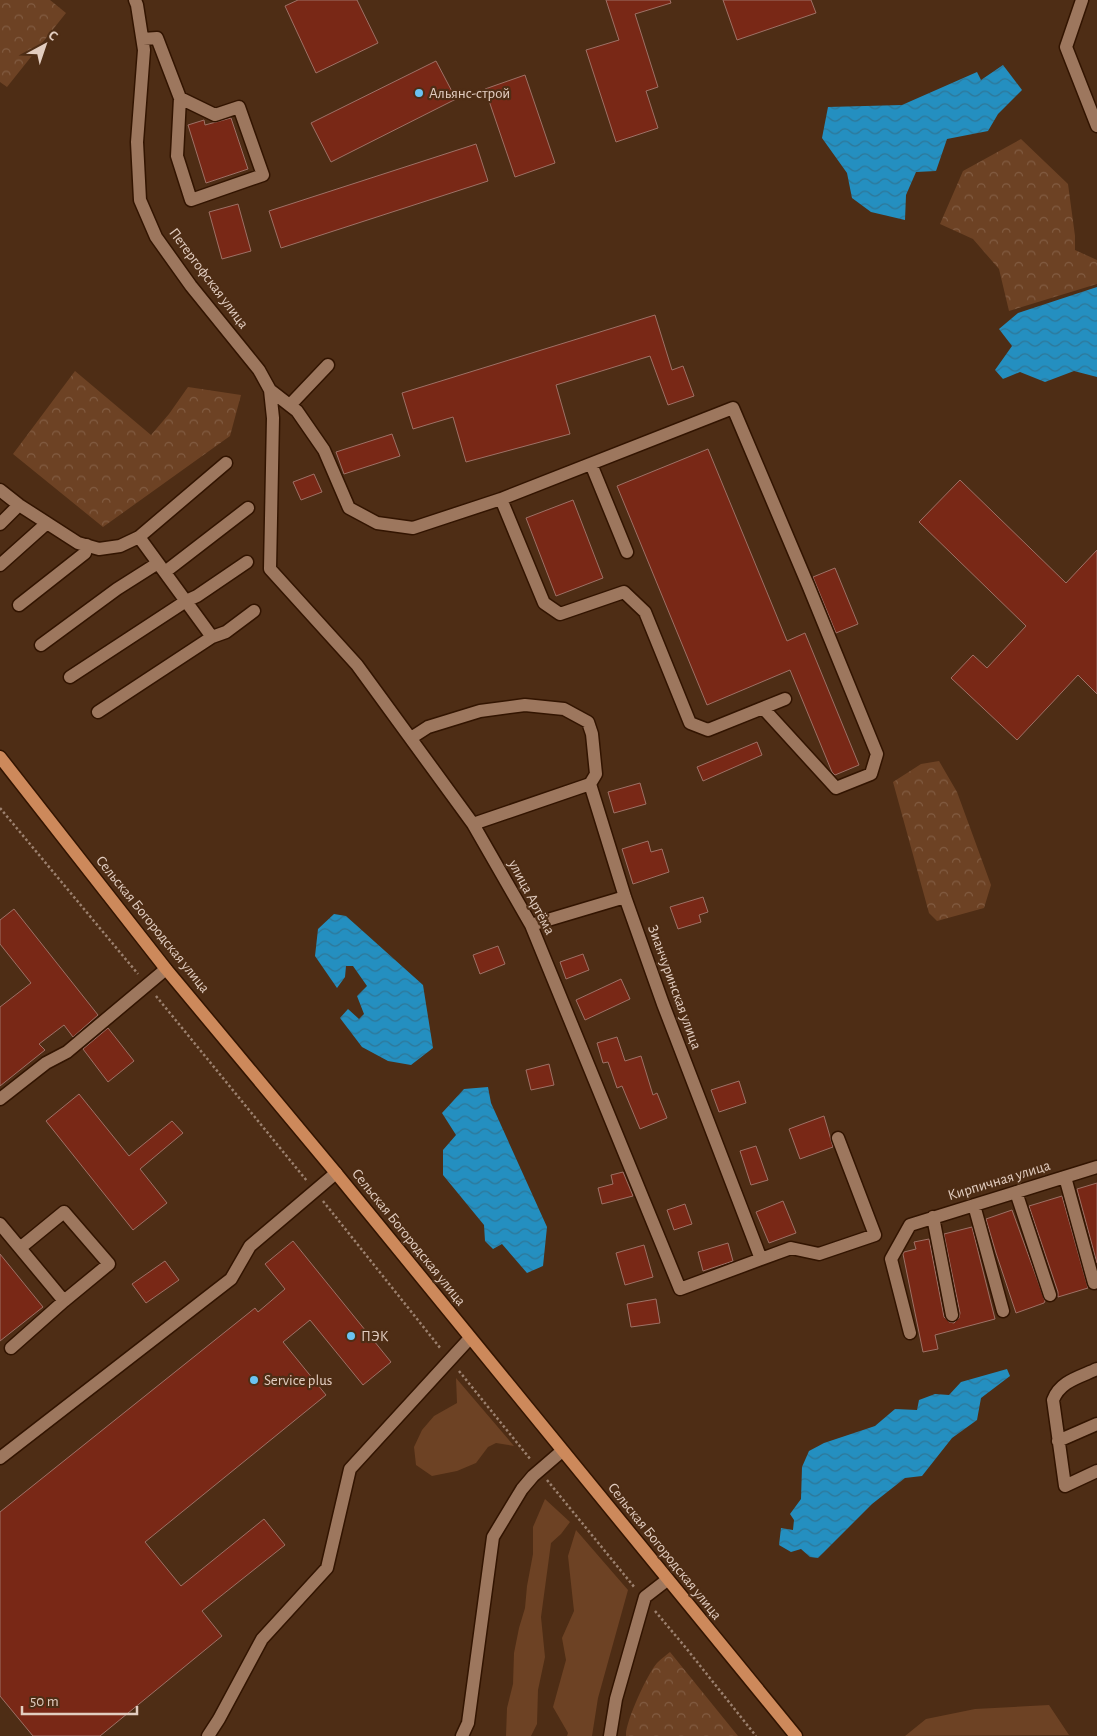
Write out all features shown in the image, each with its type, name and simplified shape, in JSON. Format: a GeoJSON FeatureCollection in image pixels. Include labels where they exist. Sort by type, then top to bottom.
{"type":"FeatureCollection","features":[{"type":"Feature","properties":{"kind":"main road","name":"Сельская Богородская улица"},"geometry":{"type":"LineString","coordinates":[[0,757],[166,969],[336,1173],[796,1736]]}},
{"type":"Feature","properties":{"kind":"street","name":"Петергофская улица"},"geometry":{"type":"LineString","coordinates":[[135,0],[144,50],[137,142],[140,200],[156,236],[191,286],[259,370],[270,390],[273,418],[270,569]]}},
{"type":"Feature","properties":{"kind":"street"},"geometry":{"type":"LineString","coordinates":[[1082,0],[1066,47],[1097,126]]}},
{"type":"Feature","properties":{"kind":"street"},"geometry":{"type":"LineString","coordinates":[[143,40],[157,38],[180,98],[177,156],[191,200],[263,175],[239,107],[215,115],[180,98]]}},
{"type":"Feature","properties":{"kind":"street"},"geometry":{"type":"LineString","coordinates":[[290,405],[328,365]]}},
{"type":"Feature","properties":{"kind":"street"},"geometry":{"type":"LineString","coordinates":[[270,390],[297,411],[324,450],[350,508],[378,523],[413,528],[501,499],[733,408],[877,754],[870,774],[836,788],[763,708]]}},
{"type":"Feature","properties":{"kind":"street"},"geometry":{"type":"LineString","coordinates":[[0,490],[19,505],[78,542],[99,549],[120,546],[139,537],[226,463]]}},
{"type":"Feature","properties":{"kind":"street"},"geometry":{"type":"LineString","coordinates":[[591,464],[627,552]]}},
{"type":"Feature","properties":{"kind":"street"},"geometry":{"type":"LineString","coordinates":[[501,499],[544,603],[560,614],[624,592],[645,612],[690,723],[708,730],[785,699]]}},
{"type":"Feature","properties":{"kind":"street"},"geometry":{"type":"LineString","coordinates":[[0,524],[19,505]]}},
{"type":"Feature","properties":{"kind":"street"},"geometry":{"type":"LineString","coordinates":[[41,645],[117,589],[161,568],[248,508]]}},
{"type":"Feature","properties":{"kind":"street"},"geometry":{"type":"LineString","coordinates":[[0,565],[47,523]]}},
{"type":"Feature","properties":{"kind":"street"},"geometry":{"type":"LineString","coordinates":[[139,537],[212,637]]}},
{"type":"Feature","properties":{"kind":"street"},"geometry":{"type":"LineString","coordinates":[[19,605],[85,553],[87,545]]}},
{"type":"Feature","properties":{"kind":"street"},"geometry":{"type":"LineString","coordinates":[[70,677],[248,562]]}},
{"type":"Feature","properties":{"kind":"street","name":"улица Артёма"},"geometry":{"type":"LineString","coordinates":[[270,569],[357,665],[411,738],[473,824],[531,924],[680,1289],[761,1259]]}},
{"type":"Feature","properties":{"kind":"street"},"geometry":{"type":"LineString","coordinates":[[98,712],[212,637],[226,632],[254,611]]}},
{"type":"Feature","properties":{"kind":"street","name":"Зианчуринская улица"},"geometry":{"type":"LineString","coordinates":[[411,738],[428,727],[480,711],[526,704],[564,709],[588,722],[592,734],[596,774],[590,784],[625,898],[663,1004],[761,1259]]}},
{"type":"Feature","properties":{"kind":"street"},"geometry":{"type":"LineString","coordinates":[[473,824],[590,784]]}},
{"type":"Feature","properties":{"kind":"street"},"geometry":{"type":"LineString","coordinates":[[531,924],[625,898]]}},
{"type":"Feature","properties":{"kind":"street"},"geometry":{"type":"LineString","coordinates":[[0,1099],[46,1063],[67,1052],[166,969]]}},
{"type":"Feature","properties":{"kind":"street"},"geometry":{"type":"LineString","coordinates":[[761,1259],[791,1248],[819,1254],[876,1235],[838,1138]]}},
{"type":"Feature","properties":{"kind":"street","name":"Кирпичная улица"},"geometry":{"type":"LineString","coordinates":[[910,1333],[891,1259],[910,1225],[1097,1167]]}},
{"type":"Feature","properties":{"kind":"street"},"geometry":{"type":"LineString","coordinates":[[0,1458],[230,1279],[250,1246],[336,1173]]}},
{"type":"Feature","properties":{"kind":"street"},"geometry":{"type":"LineString","coordinates":[[1065,1177],[1094,1283]]}},
{"type":"Feature","properties":{"kind":"street"},"geometry":{"type":"LineString","coordinates":[[1016,1192],[1050,1295]]}},
{"type":"Feature","properties":{"kind":"street"},"geometry":{"type":"LineString","coordinates":[[974,1205],[1004,1311]]}},
{"type":"Feature","properties":{"kind":"street"},"geometry":{"type":"LineString","coordinates":[[11,1348],[108,1264],[64,1212],[20,1248]]}},
{"type":"Feature","properties":{"kind":"street"},"geometry":{"type":"LineString","coordinates":[[933,1217],[952,1315]]}},
{"type":"Feature","properties":{"kind":"street"},"geometry":{"type":"LineString","coordinates":[[0,1224],[64,1301]]}},
{"type":"Feature","properties":{"kind":"street"},"geometry":{"type":"LineString","coordinates":[[208,1736],[262,1639],[327,1568],[350,1468],[470,1338]]}},
{"type":"Feature","properties":{"kind":"street"},"geometry":{"type":"LineString","coordinates":[[1097,1369],[1064,1384],[1056,1391],[1053,1400],[1065,1486],[1097,1471]]}},
{"type":"Feature","properties":{"kind":"street"},"geometry":{"type":"LineString","coordinates":[[1058,1441],[1097,1424]]}},
{"type":"Feature","properties":{"kind":"street"},"geometry":{"type":"LineString","coordinates":[[462,1736],[468,1723],[493,1537],[522,1489],[562,1451]]}},
{"type":"Feature","properties":{"kind":"street"},"geometry":{"type":"LineString","coordinates":[[610,1736],[616,1699],[645,1596],[667,1580]]}},
{"type":"Feature","properties":{"kind":"path"},"geometry":{"type":"LineString","coordinates":[[0,808],[315,1191],[756,1736]]}},
{"type":"Feature","properties":{"kind":"green space"},"geometry":{"type":"Polygon","coordinates":[[[0,0],[50,0],[66,13],[7,87],[0,82],[0,0]]]}},
{"type":"Feature","properties":{"kind":"green space"},"geometry":{"type":"Polygon","coordinates":[[[1021,139],[1068,184],[1075,250],[1097,260],[1097,284],[1009,311],[999,269],[973,239],[940,224],[963,171],[1021,139]]]}},
{"type":"Feature","properties":{"kind":"green space"},"geometry":{"type":"Polygon","coordinates":[[[75,371],[151,435],[188,387],[241,395],[230,436],[103,527],[13,454],[75,371]]]}},
{"type":"Feature","properties":{"kind":"green space"},"geometry":{"type":"Polygon","coordinates":[[[939,761],[957,792],[991,885],[984,908],[937,921],[929,913],[893,782],[921,764],[939,761]]]}},
{"type":"Feature","properties":{"kind":"green space"},"geometry":{"type":"Polygon","coordinates":[[[456,1378],[514,1446],[496,1443],[488,1447],[476,1463],[457,1471],[432,1476],[416,1465],[414,1447],[422,1430],[434,1416],[457,1403],[456,1378]]]}},
{"type":"Feature","properties":{"kind":"green space"},"geometry":{"type":"Polygon","coordinates":[[[545,1499],[570,1522],[551,1543],[541,1617],[545,1657],[538,1690],[537,1724],[531,1736],[506,1736],[507,1708],[513,1684],[514,1653],[525,1608],[533,1554],[533,1527],[545,1499]]]}},
{"type":"Feature","properties":{"kind":"green space"},"geometry":{"type":"Polygon","coordinates":[[[576,1530],[628,1590],[598,1698],[592,1736],[567,1736],[568,1733],[553,1707],[566,1660],[562,1638],[574,1611],[568,1556],[576,1530]]]}},
{"type":"Feature","properties":{"kind":"green space"},"geometry":{"type":"Polygon","coordinates":[[[670,1652],[738,1736],[626,1736],[633,1709],[648,1677],[657,1663],[670,1652]]]}},
{"type":"Feature","properties":{"kind":"green space"},"geometry":{"type":"Polygon","coordinates":[[[1049,1705],[1069,1735],[905,1736],[926,1719],[975,1709],[1049,1705]]]}},
{"type":"Feature","properties":{"kind":"water"},"geometry":{"type":"Polygon","coordinates":[[[1003,65],[1022,90],[998,114],[988,131],[947,139],[936,171],[916,172],[906,195],[905,220],[871,212],[852,198],[847,173],[822,138],[828,107],[902,105],[977,72],[981,80],[1003,65]]]}},
{"type":"Feature","properties":{"kind":"water"},"geometry":{"type":"Polygon","coordinates":[[[1097,287],[1097,377],[1074,371],[1045,382],[1020,372],[1003,379],[995,370],[1012,346],[999,329],[1018,313],[1097,287]]]}},
{"type":"Feature","properties":{"kind":"water"},"geometry":{"type":"Polygon","coordinates":[[[334,914],[346,916],[423,985],[433,1048],[411,1065],[388,1061],[362,1047],[340,1018],[348,1009],[359,1019],[364,1014],[357,996],[367,986],[353,966],[346,966],[345,977],[337,988],[315,956],[318,929],[334,914]]]}},
{"type":"Feature","properties":{"kind":"water"},"geometry":{"type":"Polygon","coordinates":[[[488,1087],[491,1103],[547,1227],[543,1266],[527,1273],[502,1244],[493,1249],[485,1241],[484,1225],[443,1175],[443,1150],[456,1135],[442,1113],[464,1089],[488,1087]]]}},
{"type":"Feature","properties":{"kind":"water"},"geometry":{"type":"Polygon","coordinates":[[[1007,1369],[1010,1376],[981,1398],[977,1420],[952,1438],[922,1476],[905,1478],[872,1504],[818,1558],[810,1557],[801,1549],[791,1552],[779,1545],[781,1528],[793,1530],[794,1520],[790,1514],[801,1499],[802,1467],[809,1451],[824,1443],[875,1426],[895,1409],[917,1410],[919,1400],[935,1394],[949,1395],[961,1382],[1007,1369]]]}},
{"type":"Feature","properties":{"kind":"building"},"geometry":{"type":"Polygon","coordinates":[[[298,0],[357,0],[378,43],[316,73],[285,6],[298,0]]]}},
{"type":"Feature","properties":{"kind":"building"},"geometry":{"type":"Polygon","coordinates":[[[606,0],[670,0],[671,3],[635,14],[658,87],[646,91],[658,128],[616,142],[586,50],[619,40],[606,0]]]}},
{"type":"Feature","properties":{"kind":"building"},"geometry":{"type":"Polygon","coordinates":[[[723,0],[811,0],[816,13],[737,40],[723,0]]]}},
{"type":"Feature","properties":{"kind":"building"},"geometry":{"type":"Polygon","coordinates":[[[436,61],[456,99],[331,162],[311,123],[436,61]]]}},
{"type":"Feature","properties":{"kind":"building"},"geometry":{"type":"Polygon","coordinates":[[[525,75],[555,163],[515,177],[485,89],[525,75]]]}},
{"type":"Feature","properties":{"kind":"building"},"geometry":{"type":"Polygon","coordinates":[[[231,118],[248,169],[206,183],[188,125],[204,120],[205,125],[231,118]]]}},
{"type":"Feature","properties":{"kind":"building"},"geometry":{"type":"Polygon","coordinates":[[[476,144],[488,181],[281,248],[269,211],[476,144]]]}},
{"type":"Feature","properties":{"kind":"building"},"geometry":{"type":"Polygon","coordinates":[[[238,204],[251,251],[222,259],[209,212],[238,204]]]}},
{"type":"Feature","properties":{"kind":"building"},"geometry":{"type":"Polygon","coordinates":[[[655,315],[672,370],[683,366],[694,396],[668,405],[650,356],[556,385],[570,434],[466,462],[453,417],[413,429],[402,393],[655,315]]]}},
{"type":"Feature","properties":{"kind":"building"},"geometry":{"type":"Polygon","coordinates":[[[392,434],[400,456],[344,474],[336,452],[392,434]]]}},
{"type":"Feature","properties":{"kind":"building"},"geometry":{"type":"Polygon","coordinates":[[[708,449],[787,641],[805,633],[859,765],[835,775],[832,772],[790,670],[707,705],[617,486],[708,449]]]}},
{"type":"Feature","properties":{"kind":"building"},"geometry":{"type":"Polygon","coordinates":[[[314,474],[322,492],[301,500],[293,482],[314,474]]]}},
{"type":"Feature","properties":{"kind":"building"},"geometry":{"type":"Polygon","coordinates":[[[960,480],[1066,583],[1097,550],[1097,694],[1078,675],[1017,740],[951,678],[973,655],[987,668],[1026,626],[919,522],[960,480]]]}},
{"type":"Feature","properties":{"kind":"building"},"geometry":{"type":"Polygon","coordinates":[[[573,500],[603,578],[556,596],[526,518],[573,500]]]}},
{"type":"Feature","properties":{"kind":"building"},"geometry":{"type":"Polygon","coordinates":[[[835,568],[858,624],[836,633],[813,577],[835,568]]]}},
{"type":"Feature","properties":{"kind":"building"},"geometry":{"type":"Polygon","coordinates":[[[757,742],[762,755],[703,781],[697,767],[757,742]]]}},
{"type":"Feature","properties":{"kind":"building"},"geometry":{"type":"Polygon","coordinates":[[[640,783],[646,804],[614,813],[608,792],[640,783]]]}},
{"type":"Feature","properties":{"kind":"building"},"geometry":{"type":"Polygon","coordinates":[[[648,841],[651,852],[662,849],[669,872],[633,884],[622,849],[648,841]]]}},
{"type":"Feature","properties":{"kind":"building"},"geometry":{"type":"Polygon","coordinates":[[[703,897],[708,912],[699,915],[701,922],[678,929],[670,907],[703,897]]]}},
{"type":"Feature","properties":{"kind":"building"},"geometry":{"type":"Polygon","coordinates":[[[14,909],[98,1015],[73,1037],[64,1025],[39,1044],[45,1050],[0,1086],[0,1007],[31,983],[0,944],[0,920],[14,909]]]}},
{"type":"Feature","properties":{"kind":"building"},"geometry":{"type":"Polygon","coordinates":[[[498,946],[505,964],[480,974],[473,955],[498,946]]]}},
{"type":"Feature","properties":{"kind":"building"},"geometry":{"type":"Polygon","coordinates":[[[583,954],[589,970],[566,979],[560,962],[583,954]]]}},
{"type":"Feature","properties":{"kind":"building"},"geometry":{"type":"Polygon","coordinates":[[[621,979],[630,999],[585,1020],[576,1000],[621,979]]]}},
{"type":"Feature","properties":{"kind":"building"},"geometry":{"type":"Polygon","coordinates":[[[108,1028],[134,1061],[108,1082],[83,1049],[108,1028]]]}},
{"type":"Feature","properties":{"kind":"building"},"geometry":{"type":"Polygon","coordinates":[[[617,1037],[625,1061],[641,1056],[653,1095],[657,1093],[667,1118],[640,1129],[622,1086],[617,1088],[608,1062],[603,1063],[597,1043],[617,1037]]]}},
{"type":"Feature","properties":{"kind":"building"},"geometry":{"type":"Polygon","coordinates":[[[549,1064],[554,1085],[531,1090],[526,1070],[549,1064]]]}},
{"type":"Feature","properties":{"kind":"building"},"geometry":{"type":"Polygon","coordinates":[[[739,1081],[746,1103],[719,1112],[711,1090],[739,1081]]]}},
{"type":"Feature","properties":{"kind":"building"},"geometry":{"type":"Polygon","coordinates":[[[79,1094],[129,1156],[172,1121],[183,1133],[140,1169],[167,1203],[133,1230],[46,1121],[79,1094]]]}},
{"type":"Feature","properties":{"kind":"building"},"geometry":{"type":"Polygon","coordinates":[[[824,1116],[833,1147],[800,1159],[789,1129],[824,1116]]]}},
{"type":"Feature","properties":{"kind":"building"},"geometry":{"type":"Polygon","coordinates":[[[756,1146],[768,1180],[751,1185],[740,1151],[756,1146]]]}},
{"type":"Feature","properties":{"kind":"building"},"geometry":{"type":"Polygon","coordinates":[[[623,1172],[633,1196],[602,1204],[598,1188],[613,1184],[611,1175],[623,1172]]]}},
{"type":"Feature","properties":{"kind":"building"},"geometry":{"type":"Polygon","coordinates":[[[1097,1183],[1097,1263],[1077,1189],[1097,1183]]]}},
{"type":"Feature","properties":{"kind":"building"},"geometry":{"type":"Polygon","coordinates":[[[1062,1196],[1088,1288],[1058,1297],[1058,1292],[1029,1206],[1062,1196]]]}},
{"type":"Feature","properties":{"kind":"building"},"geometry":{"type":"Polygon","coordinates":[[[783,1201],[796,1233],[769,1243],[756,1212],[783,1201]]]}},
{"type":"Feature","properties":{"kind":"building"},"geometry":{"type":"Polygon","coordinates":[[[685,1204],[692,1224],[674,1230],[667,1210],[685,1204]]]}},
{"type":"Feature","properties":{"kind":"building"},"geometry":{"type":"Polygon","coordinates":[[[1012,1210],[1045,1301],[1016,1313],[986,1219],[1012,1210]]]}},
{"type":"Feature","properties":{"kind":"building"},"geometry":{"type":"Polygon","coordinates":[[[972,1227],[995,1319],[935,1335],[938,1349],[923,1352],[903,1254],[904,1252],[916,1249],[914,1242],[929,1239],[944,1317],[949,1322],[954,1323],[959,1318],[960,1313],[944,1234],[972,1227]]]}},
{"type":"Feature","properties":{"kind":"building"},"geometry":{"type":"Polygon","coordinates":[[[293,1241],[391,1362],[363,1385],[310,1320],[283,1342],[326,1395],[145,1542],[181,1586],[264,1519],[285,1545],[202,1611],[222,1636],[100,1736],[33,1736],[0,1696],[0,1512],[255,1308],[258,1312],[285,1289],[265,1264],[293,1241]]]}},
{"type":"Feature","properties":{"kind":"building"},"geometry":{"type":"Polygon","coordinates":[[[728,1243],[733,1261],[703,1271],[698,1252],[728,1243]]]}},
{"type":"Feature","properties":{"kind":"building"},"geometry":{"type":"Polygon","coordinates":[[[644,1245],[653,1277],[625,1285],[616,1253],[644,1245]]]}},
{"type":"Feature","properties":{"kind":"building"},"geometry":{"type":"Polygon","coordinates":[[[0,1254],[43,1307],[0,1341],[0,1254]]]}},
{"type":"Feature","properties":{"kind":"building"},"geometry":{"type":"Polygon","coordinates":[[[165,1261],[179,1280],[146,1303],[132,1284],[165,1261]]]}},
{"type":"Feature","properties":{"kind":"building"},"geometry":{"type":"Polygon","coordinates":[[[656,1299],[660,1323],[631,1327],[627,1304],[656,1299]]]}},
{"type":"Feature","properties":{"kind":"place","name":"Альянс-строй"},"geometry":{"type":"Point","coordinates":[419,93]}},
{"type":"Feature","properties":{"kind":"place","name":"ПЭК"},"geometry":{"type":"Point","coordinates":[351,1336]}},
{"type":"Feature","properties":{"kind":"place","name":"Service plus"},"geometry":{"type":"Point","coordinates":[254,1380]}}]}
